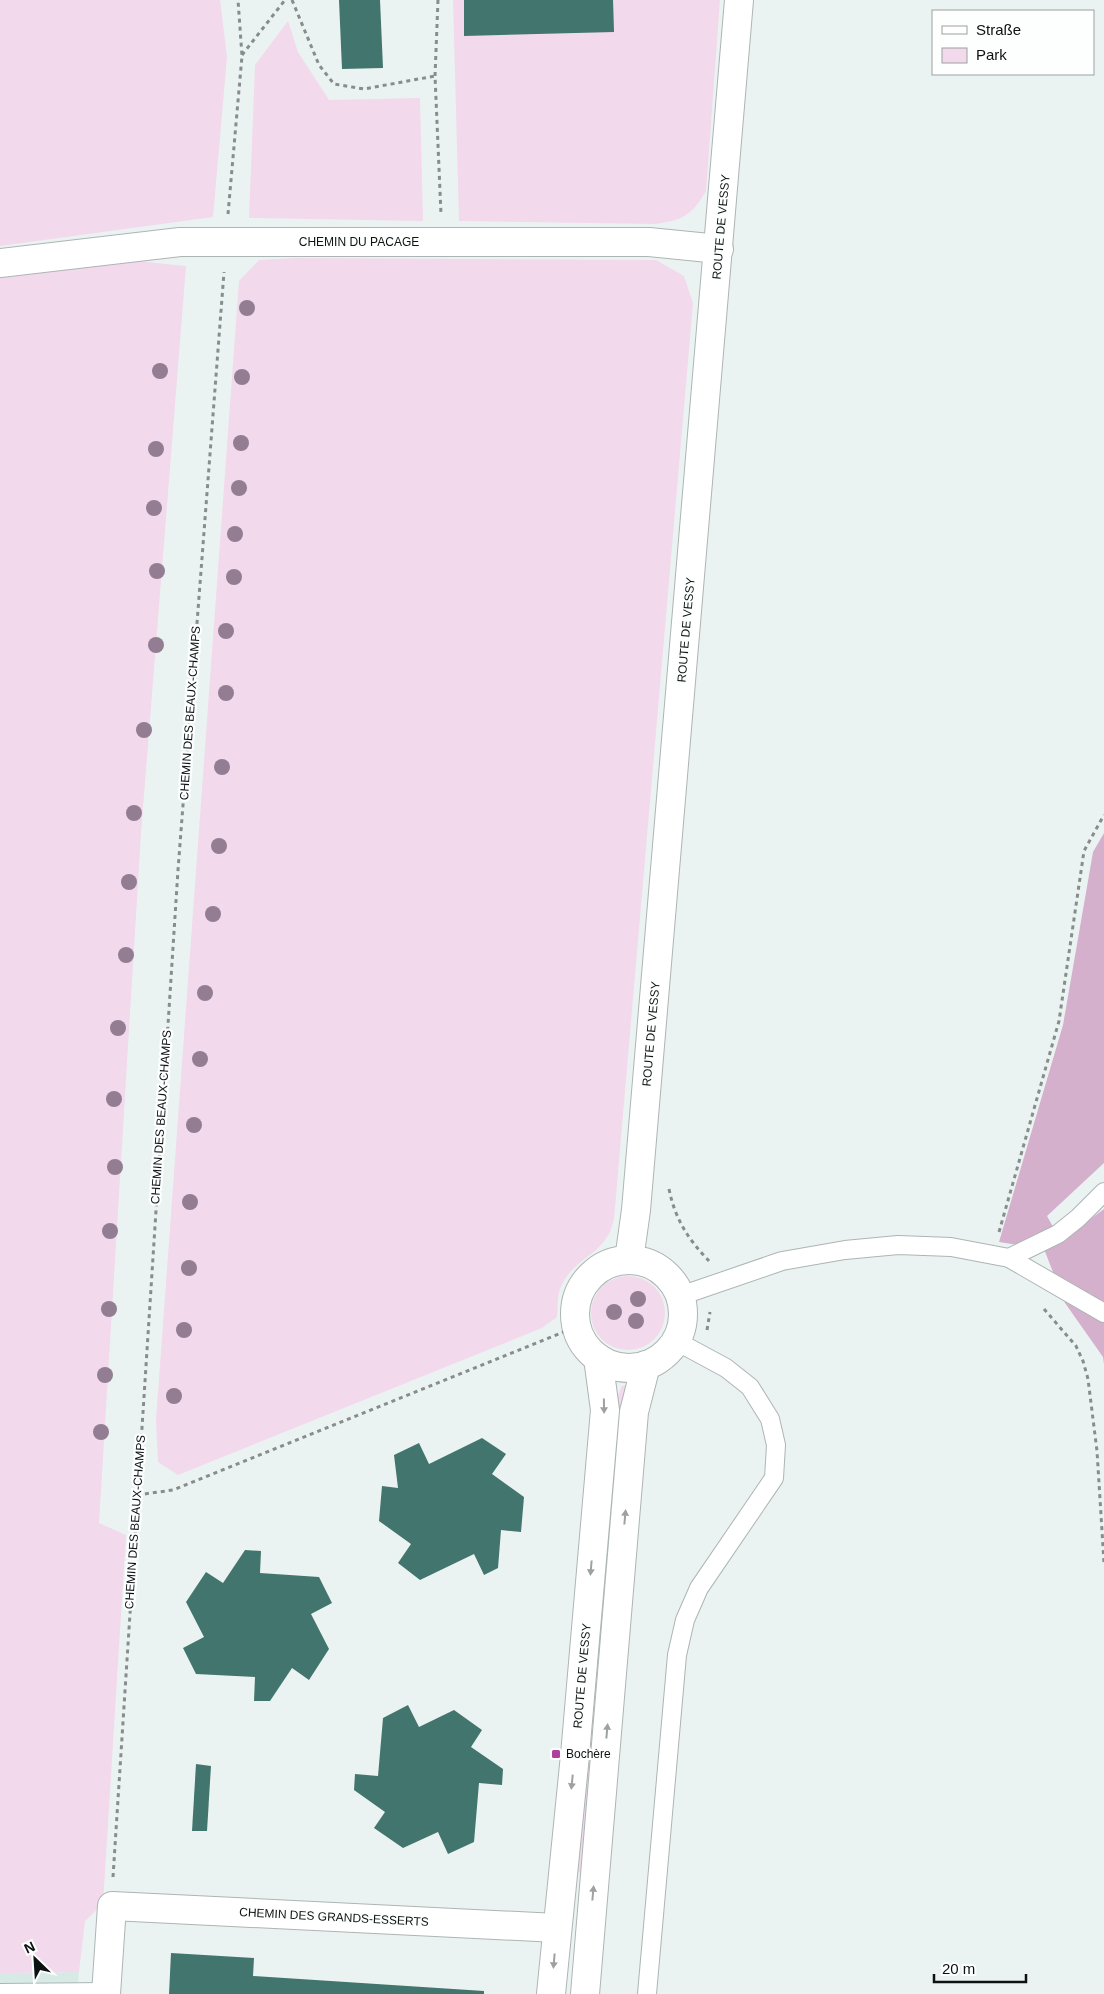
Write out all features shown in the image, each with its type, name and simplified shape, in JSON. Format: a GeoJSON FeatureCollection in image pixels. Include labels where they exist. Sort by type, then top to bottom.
{"type":"FeatureCollection","features":[{"type":"Feature","properties":{"kind":"street","name":"ROUTE DE VESSY"},"geometry":{"type":"LineString","coordinates":[[629,1260],[636,1210],[739,0]]}},
{"type":"Feature","properties":{"kind":"street","name":"CHEMIN DU PACAGE"},"geometry":{"type":"LineString","coordinates":[[0,263],[180,242],[649,242],[719,249]]}},
{"type":"Feature","properties":{"kind":"street"},"geometry":{"type":"LineString","coordinates":[[629,1260],[642,1262],[666,1274],[680,1296],[683,1311],[681,1327],[676,1341],[663,1355],[646,1365],[629,1368],[613,1365],[598,1358],[588,1350],[576,1327],[577,1299],[591,1275],[615,1262],[629,1260]]}},
{"type":"Feature","properties":{"kind":"street","name":"ROUTE DE VESSY"},"geometry":{"type":"LineString","coordinates":[[551,1994],[575,1755],[604,1410],[598,1358]]}},
{"type":"Feature","properties":{"kind":"street"},"geometry":{"type":"LineString","coordinates":[[585,1994],[634,1412],[646,1365]]}},
{"type":"Feature","properties":{"kind":"street"},"geometry":{"type":"LineString","coordinates":[[106,1993],[112,1906]]}},
{"type":"Feature","properties":{"kind":"street","name":"CHEMIN DES GRANDS-ESSERTS"},"geometry":{"type":"LineString","coordinates":[[112,1906],[590,1931]]}},
{"type":"Feature","properties":{"kind":"lane"},"geometry":{"type":"LineString","coordinates":[[1001,1256],[1058,1234],[1078,1218],[1104,1192]]}},
{"type":"Feature","properties":{"kind":"lane"},"geometry":{"type":"LineString","coordinates":[[680,1296],[782,1261],[845,1250],[916,1246],[951,1247],[1001,1256],[1104,1313]]}},
{"type":"Feature","properties":{"kind":"lane"},"geometry":{"type":"LineString","coordinates":[[647,1994],[677,1656],[685,1620],[700,1588],[774,1478],[776,1445],[770,1419],[750,1387],[726,1368],[676,1341]]}},
{"type":"Feature","properties":{"kind":"lane"},"geometry":{"type":"LineString","coordinates":[[0,1993],[106,1993]]}},
{"type":"Feature","properties":{"kind":"path","name":"CHEMIN DES BEAUX-CHAMPS"},"geometry":{"type":"LineString","coordinates":[[112,1906],[178,870],[225,242],[242,56],[238,0]]}},
{"type":"Feature","properties":{"kind":"path"},"geometry":{"type":"LineString","coordinates":[[242,56],[285,0]]}},
{"type":"Feature","properties":{"kind":"path"},"geometry":{"type":"LineString","coordinates":[[292,0],[319,65],[334,84],[364,89],[435,76]]}},
{"type":"Feature","properties":{"kind":"path"},"geometry":{"type":"LineString","coordinates":[[438,0],[435,76],[443,242]]}},
{"type":"Feature","properties":{"kind":"path"},"geometry":{"type":"LineString","coordinates":[[1001,1256],[1059,1021],[1084,851],[1104,816]]}},
{"type":"Feature","properties":{"kind":"path"},"geometry":{"type":"LineString","coordinates":[[1041,1306],[1076,1346],[1084,1361],[1097,1451],[1104,1563]]}},
{"type":"Feature","properties":{"kind":"path"},"geometry":{"type":"LineString","coordinates":[[137,1495],[173,1490],[576,1327]]}},
{"type":"Feature","properties":{"kind":"shaded area"},"geometry":{"type":"Polygon","coordinates":[[[1104,833],[1104,1163],[1047,1216],[1061,1241],[1104,1209],[1104,1364],[1103,1357],[1065,1303],[1044,1249],[999,1242],[1063,1025],[1093,852],[1104,833]]]}},
{"type":"Feature","properties":{"kind":"shaded area"},"geometry":{"type":"Polygon","coordinates":[[[79,1972],[77,1994],[0,1994],[0,1973],[79,1972]]]}},
{"type":"Feature","properties":{"kind":"green space"},"geometry":{"type":"Polygon","coordinates":[[[0,0],[220,0],[227,57],[213,217],[0,246],[0,0]]]}},
{"type":"Feature","properties":{"kind":"green space"},"geometry":{"type":"Polygon","coordinates":[[[453,0],[720,0],[706,191],[696,206],[685,215],[673,221],[655,224],[459,221],[453,0]]]}},
{"type":"Feature","properties":{"kind":"green space"},"geometry":{"type":"Polygon","coordinates":[[[288,21],[298,52],[329,100],[420,98],[423,221],[249,218],[255,65],[288,21]]]}},
{"type":"Feature","properties":{"kind":"green space"},"geometry":{"type":"Polygon","coordinates":[[[296,258],[656,260],[684,276],[693,303],[614,1219],[610,1233],[602,1244],[570,1272],[559,1292],[557,1317],[542,1328],[178,1475],[158,1462],[156,1420],[239,281],[259,260],[296,258]]]}},
{"type":"Feature","properties":{"kind":"green space"},"geometry":{"type":"Polygon","coordinates":[[[137,261],[186,266],[141,833],[99,1523],[126,1535],[103,1904],[85,1921],[79,1972],[0,1973],[0,278],[137,261]]]}},
{"type":"Feature","properties":{"kind":"green space"},"geometry":{"type":"Polygon","coordinates":[[[628,1276],[642,1279],[654,1287],[662,1299],[665,1313],[662,1327],[654,1339],[642,1347],[628,1350],[614,1347],[602,1339],[594,1327],[591,1313],[594,1299],[602,1287],[614,1279],[628,1276]]]}},
{"type":"Feature","properties":{"kind":"green space"},"geometry":{"type":"Polygon","coordinates":[[[629,1385],[584,1872],[580,1873],[576,1871],[614,1404],[622,1386],[629,1385]]]}},
{"type":"Feature","properties":{"kind":"building"},"geometry":{"type":"Polygon","coordinates":[[[339,0],[380,0],[383,68],[342,69],[339,0]]]}},
{"type":"Feature","properties":{"kind":"building"},"geometry":{"type":"Polygon","coordinates":[[[464,0],[613,0],[614,32],[464,36],[464,0]]]}},
{"type":"Feature","properties":{"kind":"building"},"geometry":{"type":"Polygon","coordinates":[[[482,1438],[506,1454],[492,1474],[524,1497],[521,1532],[501,1530],[498,1568],[484,1575],[474,1554],[420,1580],[398,1563],[411,1544],[379,1521],[382,1486],[398,1488],[394,1455],[419,1443],[429,1464],[482,1438]]]}},
{"type":"Feature","properties":{"kind":"building"},"geometry":{"type":"Polygon","coordinates":[[[245,1550],[261,1551],[260,1573],[319,1577],[332,1603],[311,1614],[329,1649],[309,1680],[292,1668],[270,1701],[254,1701],[255,1677],[196,1674],[183,1648],[204,1637],[186,1602],[206,1572],[223,1583],[245,1550]]]}},
{"type":"Feature","properties":{"kind":"building"},"geometry":{"type":"Polygon","coordinates":[[[408,1705],[419,1727],[454,1710],[482,1730],[471,1747],[503,1769],[502,1785],[479,1783],[474,1842],[448,1854],[438,1832],[403,1848],[374,1828],[385,1812],[354,1790],[355,1774],[378,1776],[383,1718],[408,1705]]]}},
{"type":"Feature","properties":{"kind":"building"},"geometry":{"type":"Polygon","coordinates":[[[196,1764],[211,1766],[207,1831],[192,1831],[196,1764]]]}},
{"type":"Feature","properties":{"kind":"building"},"geometry":{"type":"Polygon","coordinates":[[[171,1953],[254,1958],[253,1976],[484,1991],[484,1994],[169,1994],[171,1953]]]}},
{"type":"Feature","properties":{"kind":"place","name":"Bochère"},"geometry":{"type":"Point","coordinates":[556,1754]}}]}
